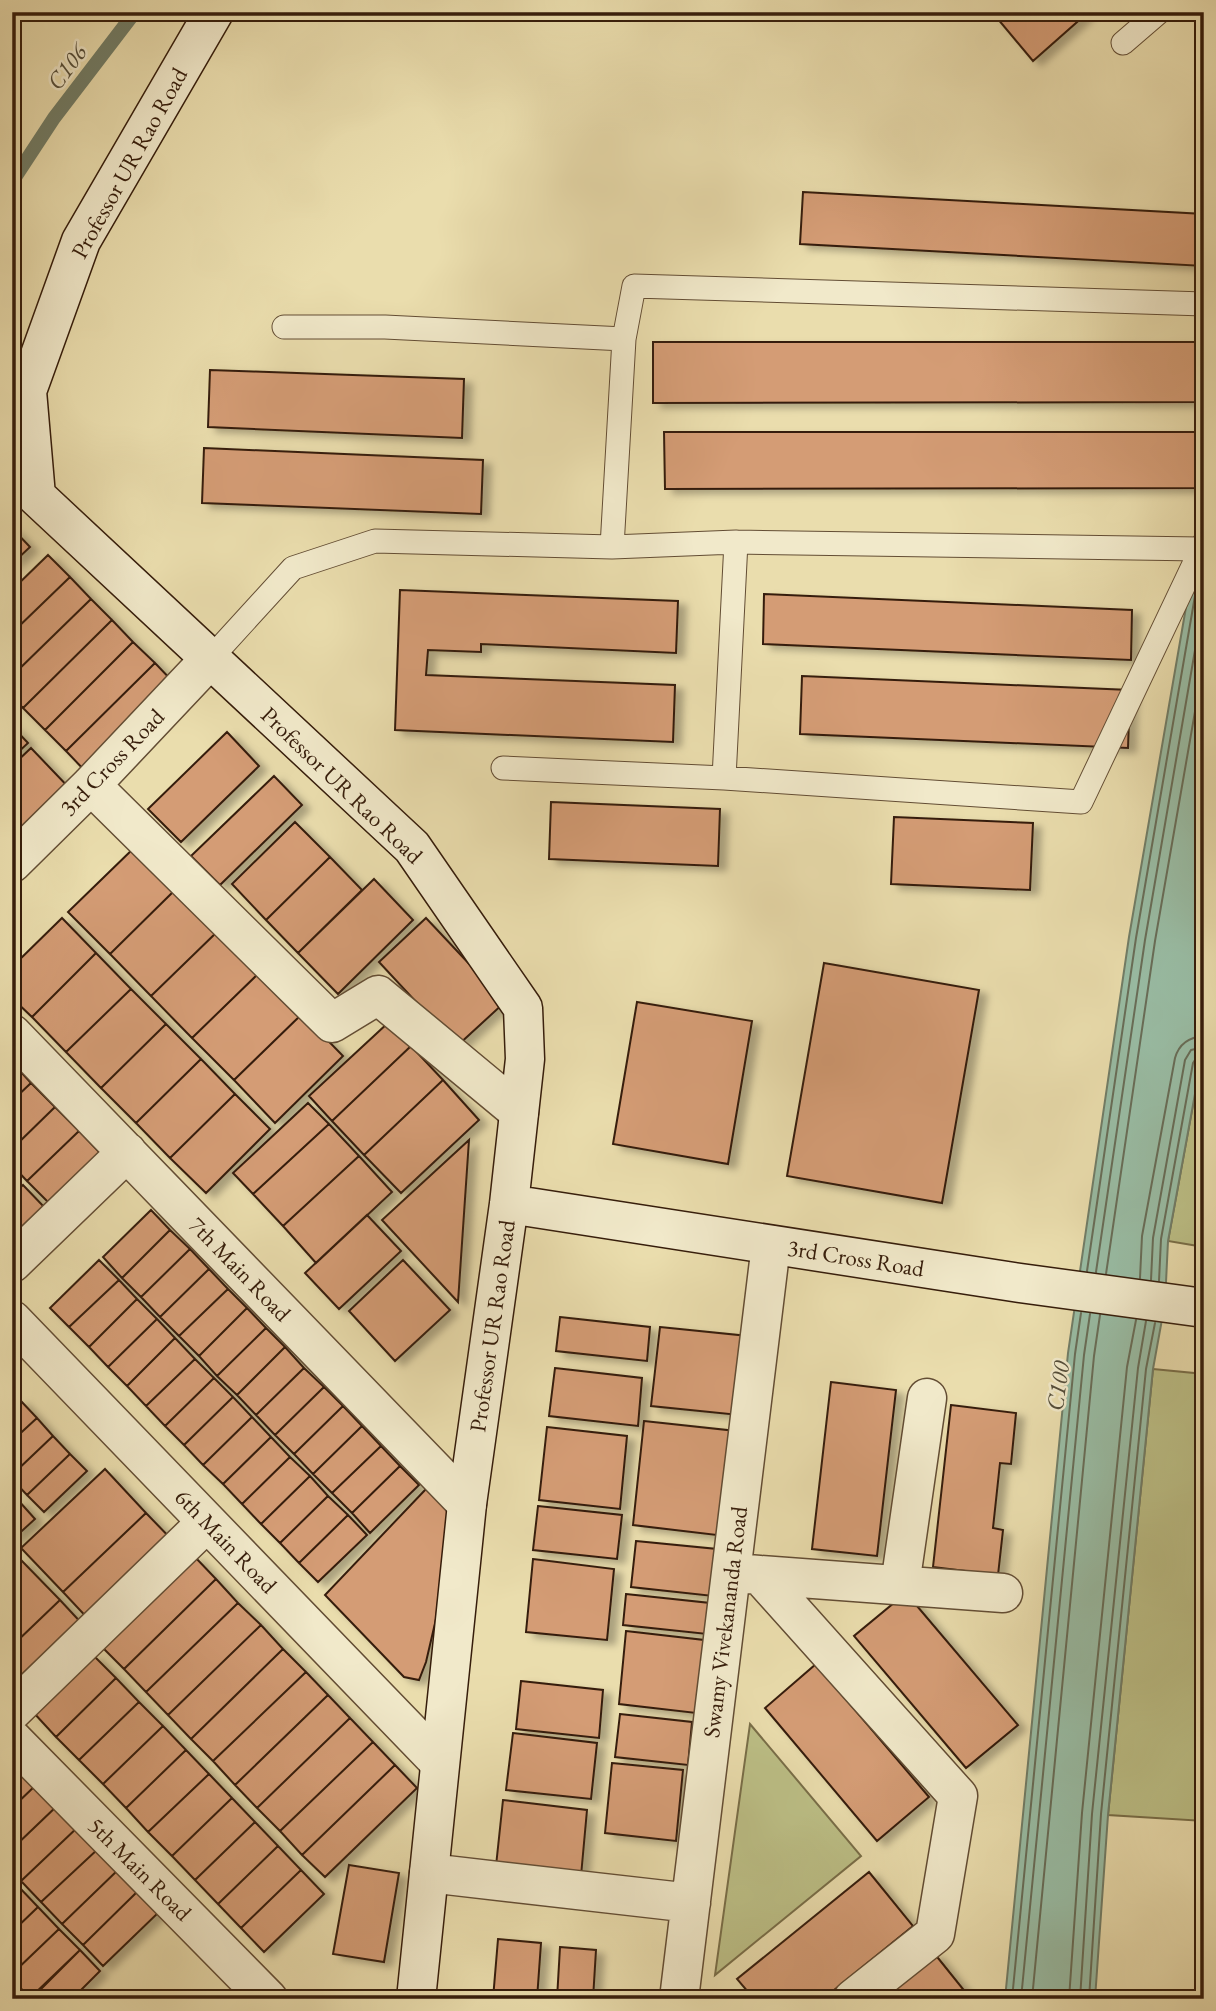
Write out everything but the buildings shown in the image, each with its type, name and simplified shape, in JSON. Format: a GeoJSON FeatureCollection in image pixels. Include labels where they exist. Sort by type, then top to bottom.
{"type":"FeatureCollection","features":[{"type":"Feature","properties":{"kind":"street","name":"Professor UR Rao Road"},"geometry":{"type":"LineString","coordinates":[[214,12],[81,241],[27,391],[24,484],[412,847],[523,1008],[525,1059],[509,1204],[467,1504],[416,1999]]}},
{"type":"Feature","properties":{"kind":"street","name":"3rd Cross Road"},"geometry":{"type":"LineString","coordinates":[[12,863],[91,785],[210,659]]}},
{"type":"Feature","properties":{"kind":"street"},"geometry":{"type":"LineString","coordinates":[[91,785],[332,1023],[378,995],[519,1112]]}},
{"type":"Feature","properties":{"kind":"street","name":"7th Main Road"},"geometry":{"type":"LineString","coordinates":[[12,1034],[467,1504]]}},
{"type":"Feature","properties":{"kind":"street"},"geometry":{"type":"LineString","coordinates":[[12,1264],[127,1152]]}},
{"type":"Feature","properties":{"kind":"street","name":"3rd Cross Road"},"geometry":{"type":"LineString","coordinates":[[509,1204],[1020,1283],[1195,1307]]}},
{"type":"Feature","properties":{"kind":"street","name":"Swamy Vivekananda Road"},"geometry":{"type":"LineString","coordinates":[[679,1999],[691,1903],[745,1574],[771,1245]]}},
{"type":"Feature","properties":{"kind":"street","name":"6th Main Road"},"geometry":{"type":"LineString","coordinates":[[16,1332],[207,1522],[439,1762]]}},
{"type":"Feature","properties":{"kind":"street"},"geometry":{"type":"LineString","coordinates":[[900,1585],[926,1398]]}},
{"type":"Feature","properties":{"kind":"street"},"geometry":{"type":"LineString","coordinates":[[12,1711],[207,1522]]}},
{"type":"Feature","properties":{"kind":"street"},"geometry":{"type":"LineString","coordinates":[[745,1574],[1003,1593]]}},
{"type":"Feature","properties":{"kind":"street"},"geometry":{"type":"LineString","coordinates":[[745,1574],[958,1796],[935,1934],[853,1999]]}},
{"type":"Feature","properties":{"kind":"street","name":"5th Main Road"},"geometry":{"type":"LineString","coordinates":[[12,1739],[268,1999]]}},
{"type":"Feature","properties":{"kind":"street"},"geometry":{"type":"LineString","coordinates":[[429,1873],[691,1903]]}},
{"type":"Feature","properties":{"kind":"lane"},"geometry":{"type":"LineString","coordinates":[[1123,43],[1159,12]]}},
{"type":"Feature","properties":{"kind":"lane"},"geometry":{"type":"LineString","coordinates":[[612,547],[624,339],[634,286],[1204,304]]}},
{"type":"Feature","properties":{"kind":"lane"},"geometry":{"type":"LineString","coordinates":[[284,327],[385,327],[624,339]]}},
{"type":"Feature","properties":{"kind":"lane"},"geometry":{"type":"LineString","coordinates":[[210,659],[293,568],[375,541],[612,547],[736,542],[1202,546],[1082,802],[724,778],[503,768]]}},
{"type":"Feature","properties":{"kind":"lane"},"geometry":{"type":"LineString","coordinates":[[724,778],[736,542]]}},
{"type":"Feature","properties":{"kind":"shaded area"},"geometry":{"type":"Polygon","coordinates":[[[1204,1045],[1204,1247],[1168,1241],[1204,1045]]]}},
{"type":"Feature","properties":{"kind":"shaded area"},"geometry":{"type":"Polygon","coordinates":[[[1153,1369],[1204,1374],[1204,1821],[1108,1815],[1153,1369]]]}},
{"type":"Feature","properties":{"kind":"shaded area"},"geometry":{"type":"Polygon","coordinates":[[[750,1724],[861,1856],[715,1975],[750,1724]]]}},
{"type":"Feature","properties":{"kind":"water"},"geometry":{"type":"Polygon","coordinates":[[[1204,565],[1204,1045],[1168,1241],[1165,1303],[1153,1369],[1108,1815],[1095,1999],[1005,1999],[1068,1353],[1129,937],[1190,584],[1204,565]]]}},
{"type":"Feature","properties":{"kind":"waterway","name":"C106"},"geometry":{"type":"LineString","coordinates":[[12,182],[54,118],[135,12]]}},
{"type":"Feature","properties":{"kind":"water label","name":"C100"},"geometry":{"type":"Point","coordinates":[1058,1386]}}]}
